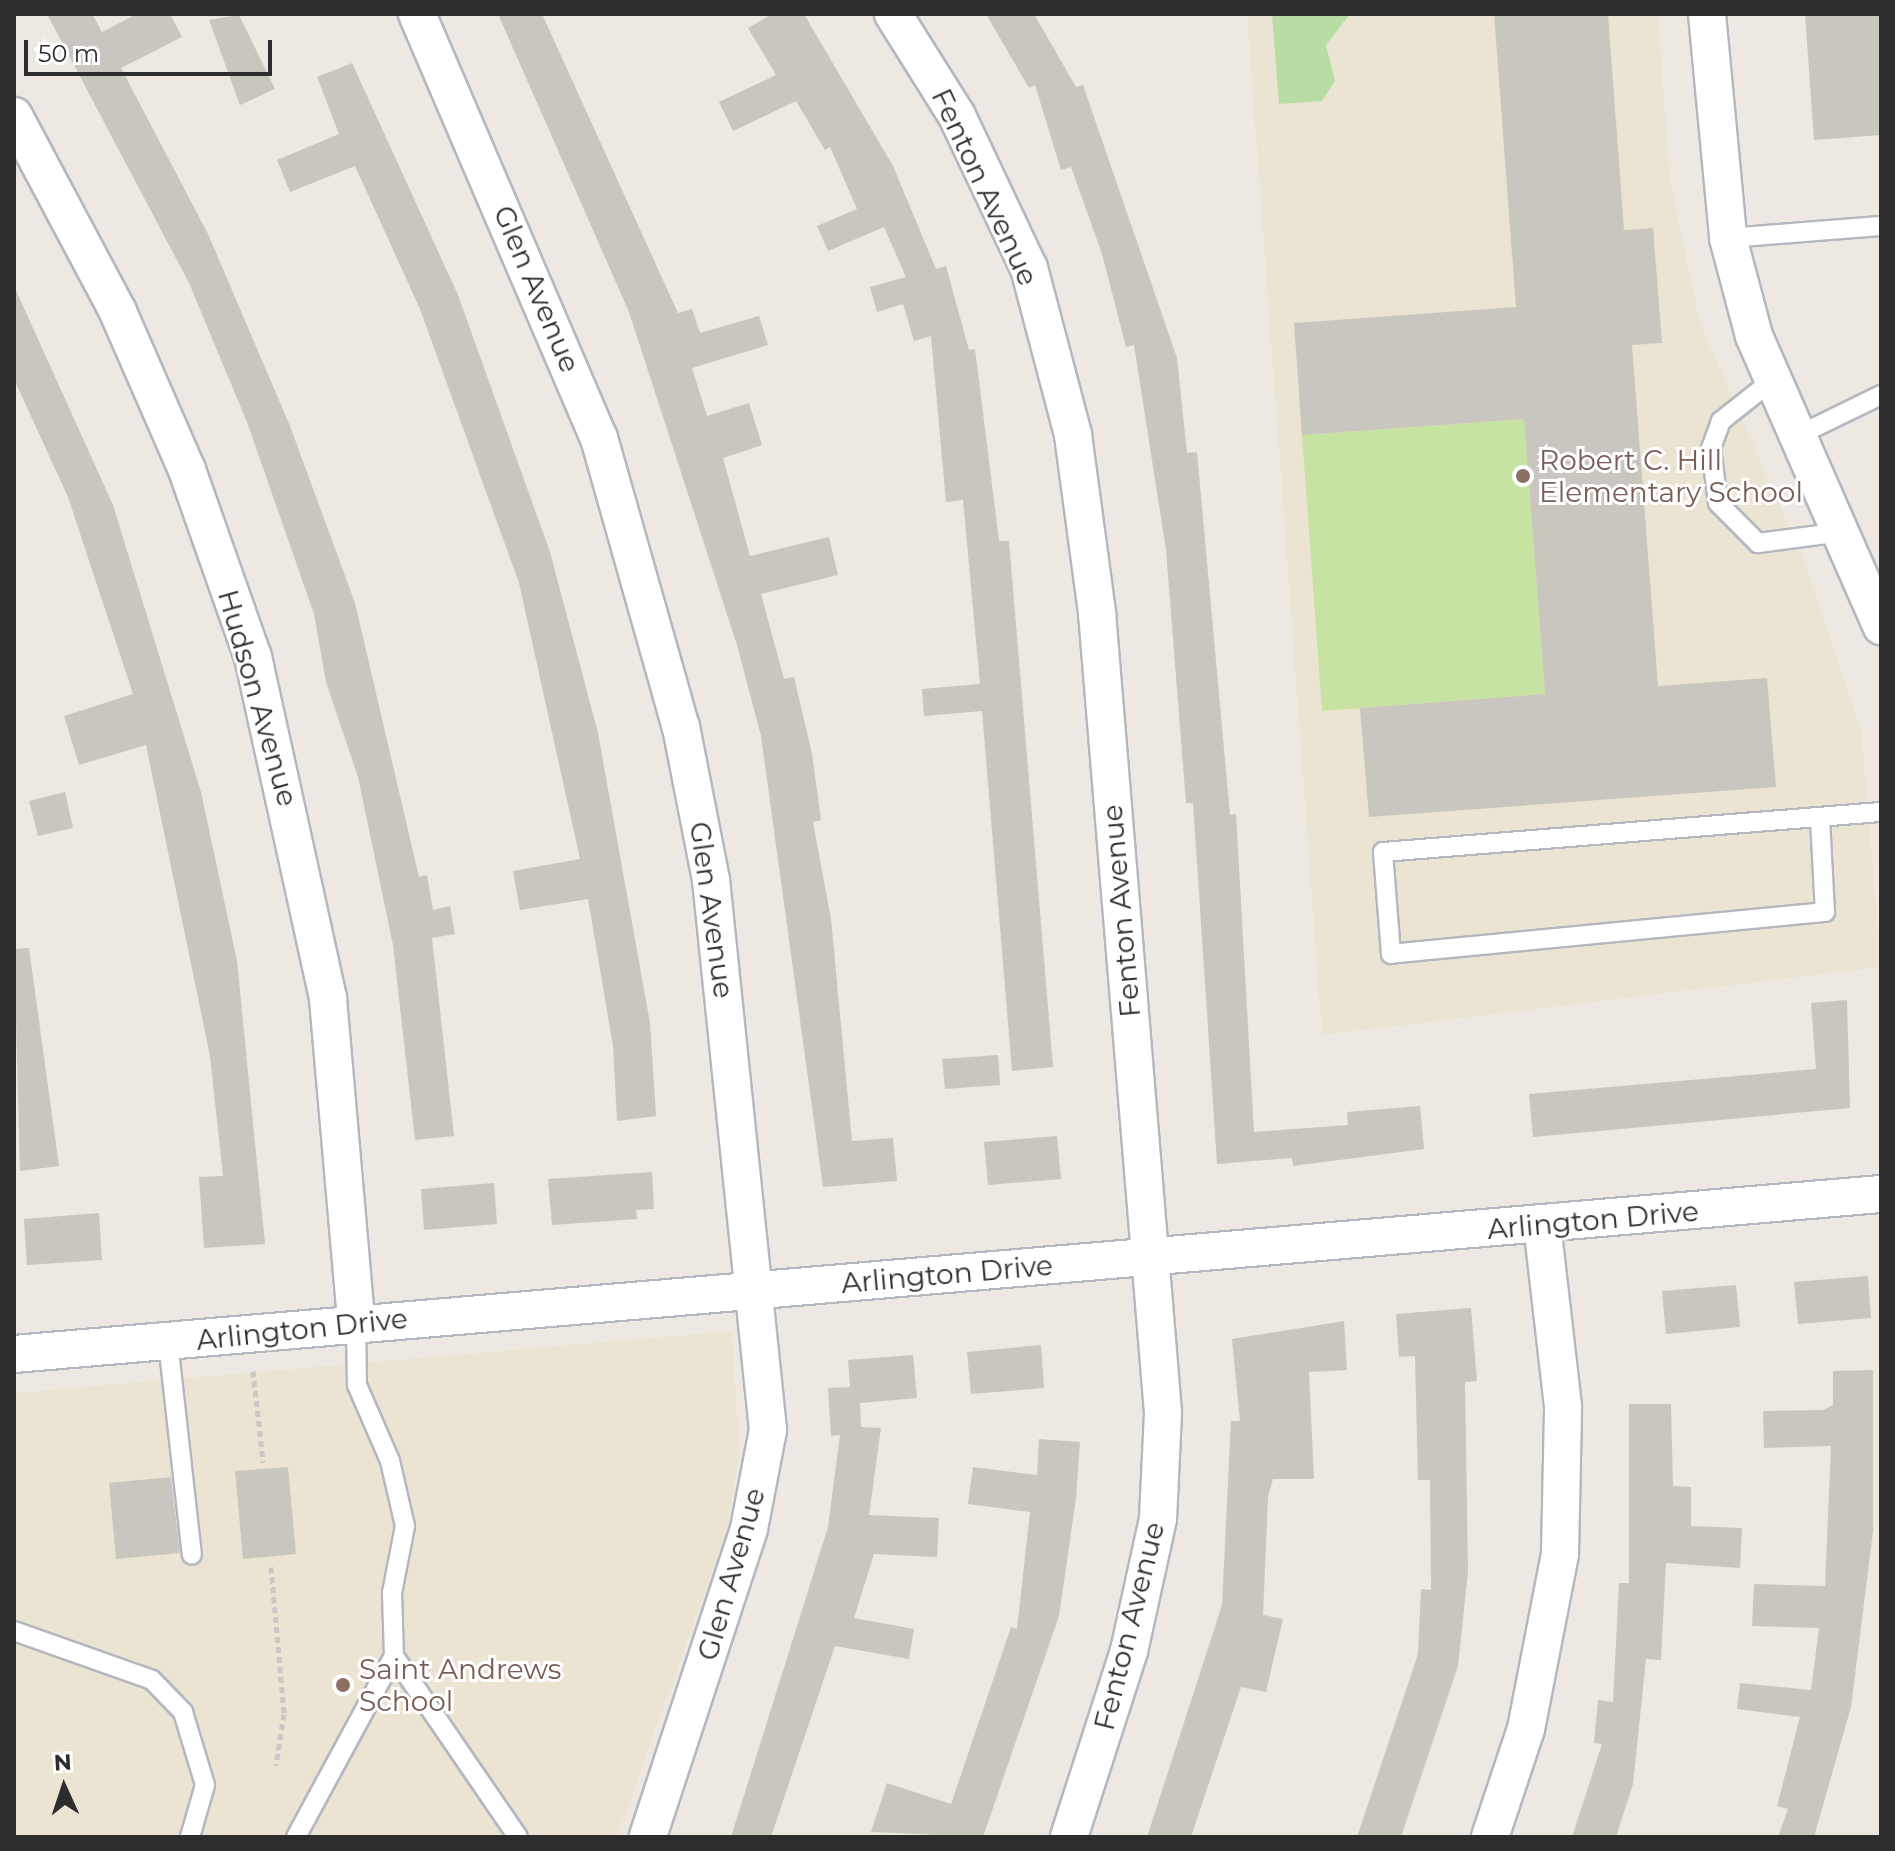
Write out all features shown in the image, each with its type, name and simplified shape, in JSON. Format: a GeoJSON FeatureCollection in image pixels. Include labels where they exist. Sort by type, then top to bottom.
{"type":"FeatureCollection","features":[{"type":"Feature","properties":{"kind":"street","name":"Glen Avenue"},"geometry":{"type":"LineString","coordinates":[[417,14],[599,438],[650,606],[711,880],[751,1292],[768,1430],[749,1529],[648,1837]]}},
{"type":"Feature","properties":{"kind":"street","name":"Fenton Avenue"},"geometry":{"type":"LineString","coordinates":[[893,14],[957,116],[1029,268],[1073,435],[1097,613],[1163,1413],[1158,1519],[1129,1651],[1069,1837]]}},
{"type":"Feature","properties":{"kind":"street"},"geometry":{"type":"LineString","coordinates":[[1707,14],[1728,238],[1774,379],[1843,532],[1881,626]]}},
{"type":"Feature","properties":{"kind":"street","name":"Hudson Avenue"},"geometry":{"type":"LineString","coordinates":[[14,116],[118,312],[187,470],[253,657],[328,999],[356,1322]]}},
{"type":"Feature","properties":{"kind":"street","name":"Arlington Drive"},"geometry":{"type":"LineString","coordinates":[[14,1354],[356,1322],[751,1292],[1148,1254],[1542,1225],[1881,1194]]}},
{"type":"Feature","properties":{"kind":"street"},"geometry":{"type":"LineString","coordinates":[[1490,1837],[1526,1729],[1560,1554],[1563,1406],[1542,1225]]}},
{"type":"Feature","properties":{"kind":"lane"},"geometry":{"type":"LineString","coordinates":[[1728,238],[1881,226]]}},
{"type":"Feature","properties":{"kind":"lane"},"geometry":{"type":"LineString","coordinates":[[1774,379],[1721,421],[1711,448],[1718,503],[1758,543],[1843,532]]}},
{"type":"Feature","properties":{"kind":"lane"},"geometry":{"type":"LineString","coordinates":[[1799,435],[1881,395]]}},
{"type":"Feature","properties":{"kind":"lane"},"geometry":{"type":"LineString","coordinates":[[1820,818],[1825,912],[1391,954],[1383,852],[1881,812]]}},
{"type":"Feature","properties":{"kind":"lane"},"geometry":{"type":"LineString","coordinates":[[296,1837],[394,1656],[392,1593],[405,1526],[390,1461],[357,1385],[356,1322]]}},
{"type":"Feature","properties":{"kind":"lane"},"geometry":{"type":"LineString","coordinates":[[168,1342],[192,1555]]}},
{"type":"Feature","properties":{"kind":"lane"},"geometry":{"type":"LineString","coordinates":[[14,1631],[152,1680],[183,1712],[205,1785],[190,1837]]}},
{"type":"Feature","properties":{"kind":"lane"},"geometry":{"type":"LineString","coordinates":[[394,1656],[518,1837]]}},
{"type":"Feature","properties":{"kind":"path"},"geometry":{"type":"LineString","coordinates":[[253,1371],[263,1462]]}},
{"type":"Feature","properties":{"kind":"path"},"geometry":{"type":"LineString","coordinates":[[271,1567],[284,1714],[276,1765]]}},
{"type":"Feature","properties":{"kind":"shaded area","name":"Robert C. Hill Elementary School"},"geometry":{"type":"Polygon","coordinates":[[[1247,14],[1658,14],[1670,181],[1700,323],[1803,559],[1861,730],[1881,967],[1322,1035],[1247,14]]]}},
{"type":"Feature","properties":{"kind":"shaded area","name":"Saint Andrews School"},"geometry":{"type":"Polygon","coordinates":[[[732,1331],[739,1453],[726,1533],[617,1837],[14,1837],[14,1393],[732,1331]]]}},
{"type":"Feature","properties":{"kind":"green space"},"geometry":{"type":"Polygon","coordinates":[[[1272,14],[1350,14],[1326,45],[1335,81],[1322,101],[1279,104],[1272,14]]]}},
{"type":"Feature","properties":{"kind":"green space"},"geometry":{"type":"Polygon","coordinates":[[[1524,419],[1545,694],[1322,711],[1302,435],[1524,419]]]}},
{"type":"Feature","properties":{"kind":"building"},"geometry":{"type":"Polygon","coordinates":[[[47,14],[92,14],[102,32],[137,14],[170,14],[182,37],[121,68],[208,234],[290,426],[355,603],[419,877],[427,875],[433,910],[450,906],[455,934],[432,938],[454,1136],[415,1140],[393,945],[358,777],[326,682],[314,614],[247,422],[189,283],[47,14]]]}},
{"type":"Feature","properties":{"kind":"building"},"geometry":{"type":"Polygon","coordinates":[[[498,14],[542,14],[678,313],[692,309],[700,333],[759,316],[768,345],[692,368],[707,416],[749,403],[762,445],[723,458],[750,556],[829,537],[838,575],[761,594],[784,679],[794,677],[812,754],[821,820],[813,822],[831,919],[852,1141],[893,1138],[897,1181],[823,1187],[761,736],[737,645],[629,312],[498,14]]]}},
{"type":"Feature","properties":{"kind":"building"},"geometry":{"type":"Polygon","coordinates":[[[772,14],[804,14],[893,166],[936,269],[946,266],[969,350],[975,349],[999,541],[1009,541],[1053,1067],[1012,1071],[982,711],[924,716],[922,689],[980,684],[963,500],[946,502],[931,336],[914,341],[903,304],[877,312],[870,287],[906,277],[884,227],[828,251],[817,226],[857,209],[830,147],[825,150],[796,101],[733,131],[719,102],[776,75],[748,28],[772,14]]]}},
{"type":"Feature","properties":{"kind":"building"},"geometry":{"type":"Polygon","coordinates":[[[986,14],[1034,14],[1076,87],[1083,85],[1177,358],[1187,453],[1197,452],[1230,815],[1236,814],[1254,1132],[1348,1125],[1347,1112],[1420,1106],[1424,1149],[1293,1166],[1292,1158],[1217,1164],[1193,803],[1186,803],[1166,550],[1134,345],[1126,347],[1102,254],[1071,167],[1061,170],[1035,85],[1029,88],[986,14]]]}},
{"type":"Feature","properties":{"kind":"building"},"geometry":{"type":"Polygon","coordinates":[[[1494,14],[1608,14],[1624,230],[1653,228],[1662,343],[1632,345],[1658,686],[1767,678],[1776,787],[1369,817],[1360,708],[1545,694],[1524,419],[1302,435],[1294,323],[1516,307],[1494,14]]]}},
{"type":"Feature","properties":{"kind":"building"},"geometry":{"type":"Polygon","coordinates":[[[1805,14],[1881,14],[1881,135],[1814,140],[1805,14]]]}},
{"type":"Feature","properties":{"kind":"building"},"geometry":{"type":"Polygon","coordinates":[[[239,15],[275,89],[240,105],[209,20],[239,15]]]}},
{"type":"Feature","properties":{"kind":"building"},"geometry":{"type":"Polygon","coordinates":[[[352,63],[458,295],[550,552],[598,733],[650,1023],[656,1116],[617,1121],[613,1046],[588,899],[520,910],[513,871],[580,859],[519,583],[420,309],[355,166],[290,192],[277,160],[339,134],[317,77],[352,63]]]}},
{"type":"Feature","properties":{"kind":"building"},"geometry":{"type":"Polygon","coordinates":[[[14,286],[113,505],[201,792],[237,961],[265,1244],[204,1248],[199,1177],[223,1176],[210,1056],[146,745],[79,765],[64,716],[133,694],[68,497],[14,379],[14,286]]]}},
{"type":"Feature","properties":{"kind":"building"},"geometry":{"type":"Polygon","coordinates":[[[65,792],[73,828],[38,836],[29,801],[65,792]]]}},
{"type":"Feature","properties":{"kind":"building"},"geometry":{"type":"Polygon","coordinates":[[[29,948],[59,1166],[20,1171],[14,949],[29,948]]]}},
{"type":"Feature","properties":{"kind":"building"},"geometry":{"type":"Polygon","coordinates":[[[1847,1000],[1850,1108],[1533,1137],[1529,1094],[1816,1069],[1811,1003],[1847,1000]]]}},
{"type":"Feature","properties":{"kind":"building"},"geometry":{"type":"Polygon","coordinates":[[[998,1055],[1000,1085],[945,1089],[942,1059],[998,1055]]]}},
{"type":"Feature","properties":{"kind":"building"},"geometry":{"type":"Polygon","coordinates":[[[1057,1136],[1061,1179],[988,1185],[984,1142],[1057,1136]]]}},
{"type":"Feature","properties":{"kind":"building"},"geometry":{"type":"Polygon","coordinates":[[[652,1172],[654,1209],[636,1210],[637,1219],[552,1225],[548,1179],[652,1172]]]}},
{"type":"Feature","properties":{"kind":"building"},"geometry":{"type":"Polygon","coordinates":[[[494,1183],[497,1224],[424,1230],[421,1189],[494,1183]]]}},
{"type":"Feature","properties":{"kind":"building"},"geometry":{"type":"Polygon","coordinates":[[[99,1213],[102,1260],[27,1265],[24,1219],[99,1213]]]}},
{"type":"Feature","properties":{"kind":"building"},"geometry":{"type":"Polygon","coordinates":[[[1868,1276],[1871,1318],[1798,1324],[1794,1282],[1868,1276]]]}},
{"type":"Feature","properties":{"kind":"building"},"geometry":{"type":"Polygon","coordinates":[[[1736,1285],[1740,1327],[1666,1334],[1662,1291],[1736,1285]]]}},
{"type":"Feature","properties":{"kind":"building"},"geometry":{"type":"Polygon","coordinates":[[[1471,1308],[1477,1381],[1465,1382],[1468,1571],[1458,1666],[1401,1837],[1357,1837],[1418,1654],[1421,1589],[1431,1590],[1430,1480],[1418,1480],[1415,1356],[1399,1357],[1396,1314],[1471,1308]]]}},
{"type":"Feature","properties":{"kind":"building"},"geometry":{"type":"Polygon","coordinates":[[[1344,1321],[1347,1370],[1309,1372],[1314,1479],[1273,1479],[1268,1497],[1263,1615],[1283,1619],[1266,1692],[1241,1687],[1191,1837],[1147,1837],[1222,1605],[1231,1421],[1240,1421],[1232,1339],[1344,1321]]]}},
{"type":"Feature","properties":{"kind":"building"},"geometry":{"type":"Polygon","coordinates":[[[1041,1345],[1044,1388],[971,1394],[967,1352],[1041,1345]]]}},
{"type":"Feature","properties":{"kind":"building"},"geometry":{"type":"Polygon","coordinates":[[[913,1355],[917,1398],[860,1403],[861,1427],[881,1428],[869,1515],[939,1518],[937,1557],[874,1554],[854,1618],[914,1629],[909,1659],[835,1646],[771,1837],[731,1837],[828,1527],[840,1435],[831,1436],[828,1388],[850,1387],[848,1360],[913,1355]]]}},
{"type":"Feature","properties":{"kind":"building"},"geometry":{"type":"Polygon","coordinates":[[[1873,1370],[1873,1531],[1851,1707],[1814,1837],[1778,1837],[1788,1809],[1777,1806],[1800,1717],[1737,1709],[1740,1683],[1811,1690],[1819,1628],[1752,1626],[1754,1584],[1825,1586],[1831,1446],[1764,1448],[1763,1411],[1823,1410],[1833,1405],[1833,1371],[1873,1370]]]}},
{"type":"Feature","properties":{"kind":"building"},"geometry":{"type":"Polygon","coordinates":[[[1629,1404],[1671,1404],[1673,1486],[1691,1487],[1691,1526],[1742,1528],[1740,1568],[1666,1563],[1661,1660],[1646,1659],[1633,1784],[1616,1837],[1572,1837],[1602,1744],[1594,1743],[1598,1700],[1613,1702],[1619,1583],[1629,1583],[1629,1404]]]}},
{"type":"Feature","properties":{"kind":"building"},"geometry":{"type":"Polygon","coordinates":[[[1039,1439],[1080,1442],[1076,1498],[1059,1616],[983,1837],[871,1832],[887,1783],[951,1804],[1011,1627],[1017,1629],[1030,1512],[968,1504],[973,1467],[1037,1475],[1039,1439]]]}},
{"type":"Feature","properties":{"kind":"building"},"geometry":{"type":"Polygon","coordinates":[[[288,1467],[296,1554],[243,1559],[235,1471],[288,1467]]]}},
{"type":"Feature","properties":{"kind":"building"},"geometry":{"type":"Polygon","coordinates":[[[171,1477],[180,1553],[116,1559],[109,1483],[171,1477]]]}},
{"type":"Feature","properties":{"kind":"place","name":"Robert C. Hill Elementary School"},"geometry":{"type":"Point","coordinates":[1523,476]}},
{"type":"Feature","properties":{"kind":"place","name":"Saint Andrews School"},"geometry":{"type":"Point","coordinates":[343,1685]}}]}
